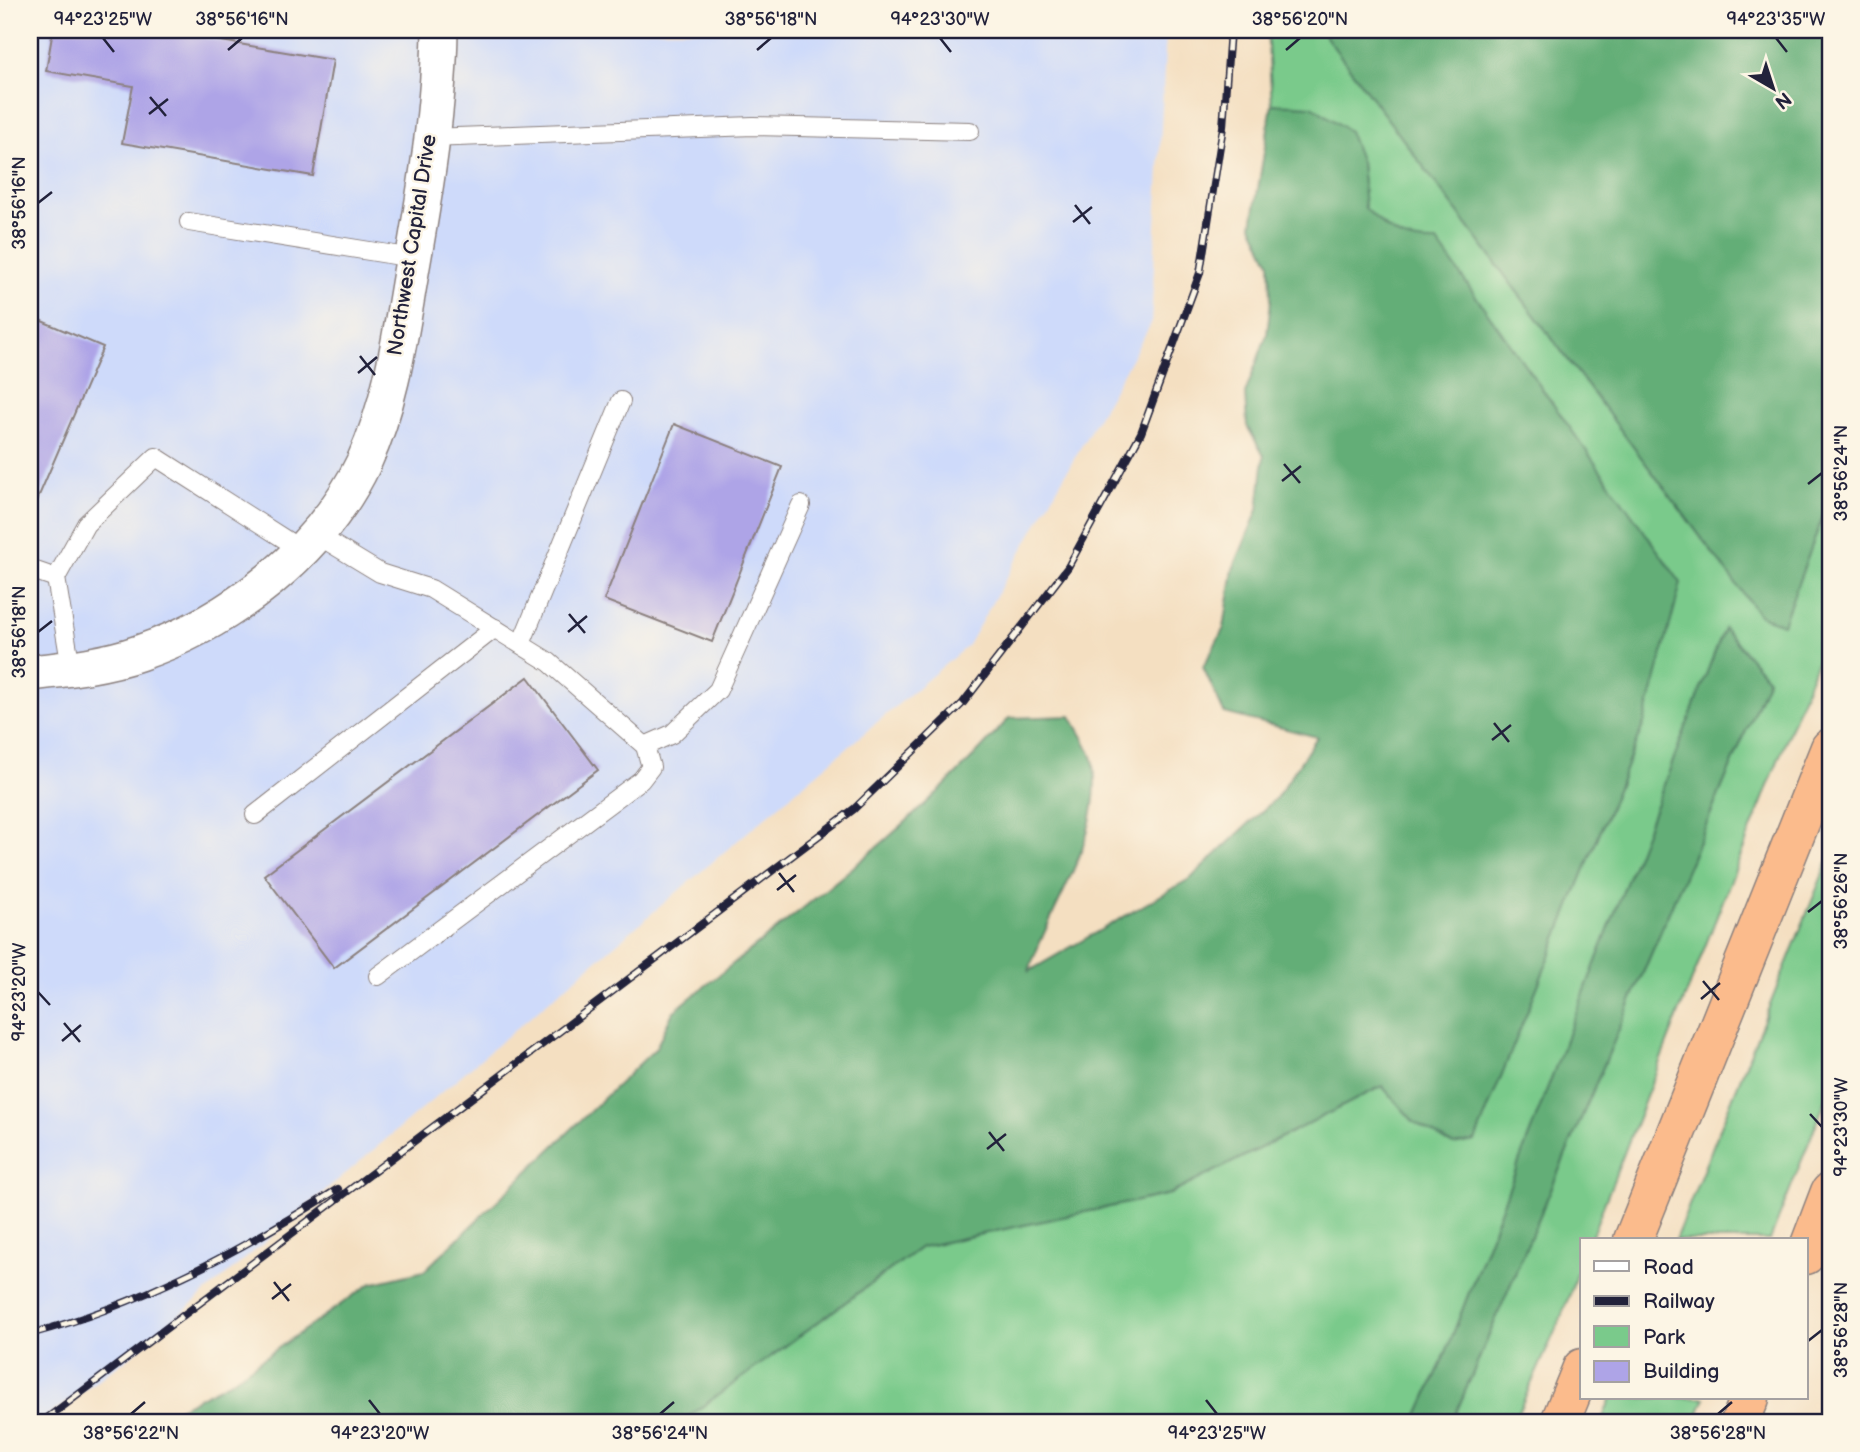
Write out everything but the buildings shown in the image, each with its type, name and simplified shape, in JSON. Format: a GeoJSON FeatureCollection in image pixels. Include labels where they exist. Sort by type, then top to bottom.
{"type":"FeatureCollection","features":[{"type":"Feature","properties":{"kind":"highway"},"geometry":{"type":"LineString","coordinates":[[1634,1238],[1830,748]]}},
{"type":"Feature","properties":{"kind":"highway"},"geometry":{"type":"LineString","coordinates":[[1808,1250],[1830,1192]]}},
{"type":"Feature","properties":{"kind":"highway"},"geometry":{"type":"LineString","coordinates":[[1560,1422],[1580,1373]]}},
{"type":"Feature","properties":{"kind":"highway"},"geometry":{"type":"LineString","coordinates":[[1740,1422],[1749,1400]]}},
{"type":"Feature","properties":{"kind":"street","name":"Northwest Capital Drive"},"geometry":{"type":"LineString","coordinates":[[30,673],[71,668],[138,654],[226,611],[258,588],[307,541],[338,506],[363,462],[382,415],[424,197],[440,30]]}},
{"type":"Feature","properties":{"kind":"lane"},"geometry":{"type":"LineString","coordinates":[[430,138],[753,126],[970,131]]}},
{"type":"Feature","properties":{"kind":"lane"},"geometry":{"type":"LineString","coordinates":[[189,222],[413,258]]}},
{"type":"Feature","properties":{"kind":"lane"},"geometry":{"type":"LineString","coordinates":[[521,644],[621,401]]}},
{"type":"Feature","properties":{"kind":"lane"},"geometry":{"type":"LineString","coordinates":[[71,668],[56,578],[86,524],[156,457],[307,541],[380,573],[430,589],[549,662],[645,746],[651,767],[641,780],[378,976]]}},
{"type":"Feature","properties":{"kind":"lane"},"geometry":{"type":"LineString","coordinates":[[645,746],[672,734],[718,690],[801,505]]}},
{"type":"Feature","properties":{"kind":"lane"},"geometry":{"type":"LineString","coordinates":[[30,569],[56,578]]}},
{"type":"Feature","properties":{"kind":"lane"},"geometry":{"type":"LineString","coordinates":[[255,816],[495,628]]}},
{"type":"Feature","properties":{"kind":"shaded area"},"geometry":{"type":"Polygon","coordinates":[[[30,30],[1166,30],[1151,324],[968,645],[126,1360],[39,1422],[30,1422],[30,30]]]}},
{"type":"Feature","properties":{"kind":"green space"},"geometry":{"type":"Polygon","coordinates":[[[1267,30],[1321,30],[1760,616],[1783,623],[1830,497],[1830,628],[1591,1238],[1580,1238],[1580,1259],[1555,1331],[1514,1422],[1452,1422],[1768,679],[1724,629],[1445,1355],[1415,1422],[681,1422],[921,1247],[1170,1194],[1382,1086],[1414,1122],[1453,1145],[1475,1140],[1644,723],[1411,242],[1390,233],[1365,208],[1361,162],[1312,107],[1272,104],[1267,30]]]}},
{"type":"Feature","properties":{"kind":"green space"},"geometry":{"type":"Polygon","coordinates":[[[1321,30],[1830,30],[1830,497],[1783,624],[1760,616],[1321,30]]]}},
{"type":"Feature","properties":{"kind":"green space"},"geometry":{"type":"Polygon","coordinates":[[[1272,104],[1312,106],[1349,131],[1361,162],[1365,208],[1397,235],[1414,241],[1437,242],[1681,583],[1644,723],[1475,1141],[1453,1145],[1414,1122],[1382,1086],[1170,1194],[921,1247],[681,1422],[153,1422],[231,1381],[370,1284],[424,1271],[656,1048],[673,1012],[848,872],[932,798],[1009,718],[1071,716],[1088,746],[1094,764],[1095,792],[1083,845],[1029,971],[1191,878],[1277,797],[1317,737],[1224,713],[1203,667],[1224,628],[1233,569],[1258,510],[1264,456],[1247,426],[1245,394],[1267,334],[1271,300],[1270,263],[1252,225],[1272,104]]]}},
{"type":"Feature","properties":{"kind":"green space"},"geometry":{"type":"Polygon","coordinates":[[[1724,628],[1768,679],[1452,1422],[1415,1422],[1445,1355],[1724,628]]]}},
{"type":"Feature","properties":{"kind":"green space"},"geometry":{"type":"Polygon","coordinates":[[[1830,856],[1830,1089],[1771,1238],[1676,1238],[1830,856]]]}},
{"type":"Feature","properties":{"kind":"green space"},"geometry":{"type":"Polygon","coordinates":[[[1610,1400],[1704,1400],[1695,1422],[1601,1422],[1610,1400]]]}},
{"type":"Feature","properties":{"kind":"railway"},"geometry":{"type":"LineString","coordinates":[[42,1422],[854,809],[963,703],[1068,567],[1141,433],[1200,273],[1223,127],[1230,30]]}},
{"type":"Feature","properties":{"kind":"railway"},"geometry":{"type":"LineString","coordinates":[[30,1334],[111,1308],[189,1274],[338,1189]]}}]}
